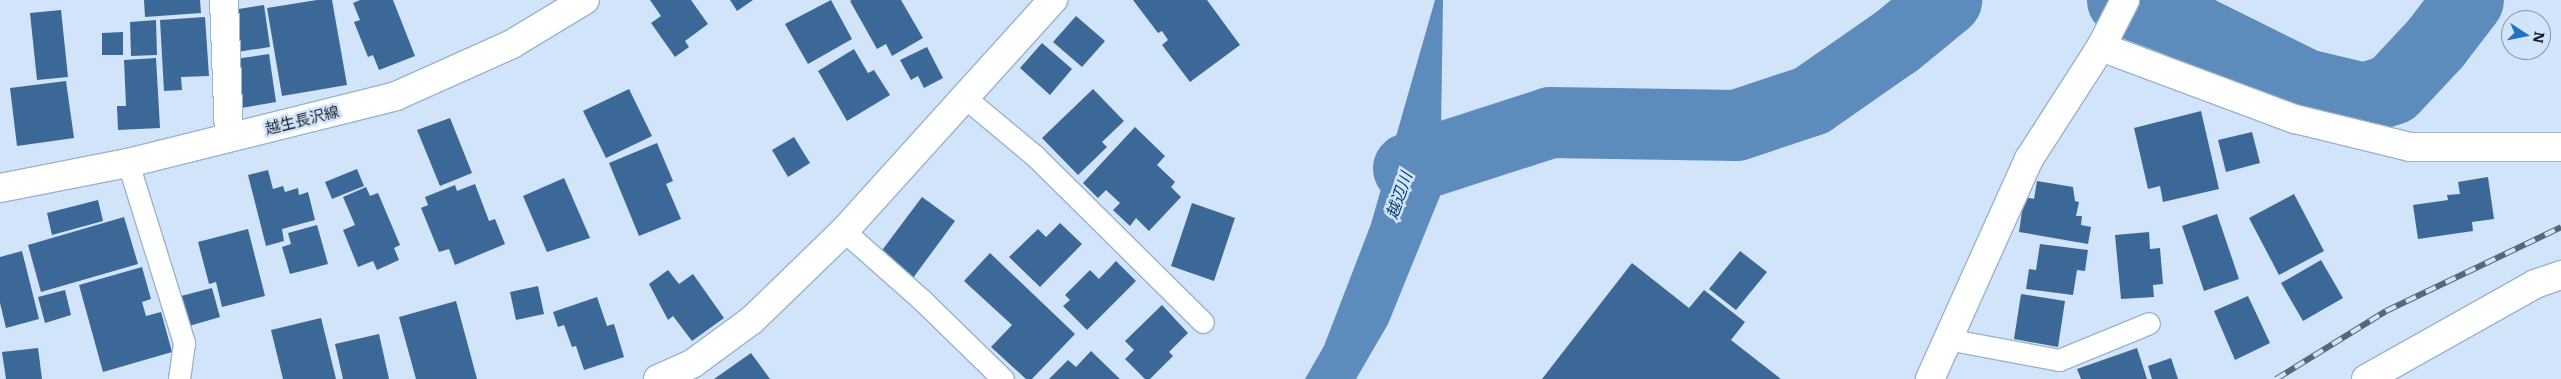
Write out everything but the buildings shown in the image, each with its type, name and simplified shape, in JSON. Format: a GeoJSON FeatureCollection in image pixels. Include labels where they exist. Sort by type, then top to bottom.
{"type":"FeatureCollection","features":[{"type":"Feature","properties":{"kind":"street"},"geometry":{"type":"LineString","coordinates":[[224,0],[229,137]]}},
{"type":"Feature","properties":{"kind":"street","name":"越生長沢線"},"geometry":{"type":"LineString","coordinates":[[0,188],[128,163],[396,96],[512,44],[585,0]]}},
{"type":"Feature","properties":{"kind":"street"},"geometry":{"type":"LineString","coordinates":[[658,379],[692,364],[752,320],[844,231],[963,96],[1053,0]]}},
{"type":"Feature","properties":{"kind":"street"},"geometry":{"type":"LineString","coordinates":[[1930,379],[2029,160],[2107,36],[2125,0]]}},
{"type":"Feature","properties":{"kind":"street"},"geometry":{"type":"LineString","coordinates":[[2107,36],[2295,119],[2410,147],[2561,147]]}},
{"type":"Feature","properties":{"kind":"street"},"geometry":{"type":"LineString","coordinates":[[2366,379],[2536,284],[2561,275]]}},
{"type":"Feature","properties":{"kind":"lane"},"geometry":{"type":"LineString","coordinates":[[963,96],[1035,156],[1203,322]]}},
{"type":"Feature","properties":{"kind":"lane"},"geometry":{"type":"LineString","coordinates":[[128,163],[184,343],[179,379]]}},
{"type":"Feature","properties":{"kind":"lane"},"geometry":{"type":"LineString","coordinates":[[844,231],[922,300],[1003,379]]}},
{"type":"Feature","properties":{"kind":"lane"},"geometry":{"type":"LineString","coordinates":[[1947,339],[2059,360],[2149,323]]}},
{"type":"Feature","properties":{"kind":"water","name":"越辺川"},"geometry":{"type":"Polygon","coordinates":[[[1435,0],[1443,0],[1440,196],[1388,324],[1356,379],[1305,379],[1324,346],[1371,224],[1435,0]]]}},
{"type":"Feature","properties":{"kind":"waterway","name":"越辺川"},"geometry":{"type":"LineString","coordinates":[[1408,168],[1550,122],[1736,125],[1811,100],[1896,41],[1946,0]]}},
{"type":"Feature","properties":{"kind":"waterway"},"geometry":{"type":"LineString","coordinates":[[2122,0],[2178,21],[2305,84],[2364,98],[2392,89],[2435,43],[2468,0]]}},
{"type":"Feature","properties":{"kind":"railway"},"geometry":{"type":"LineString","coordinates":[[2276,379],[2386,311],[2561,227]]}}]}
